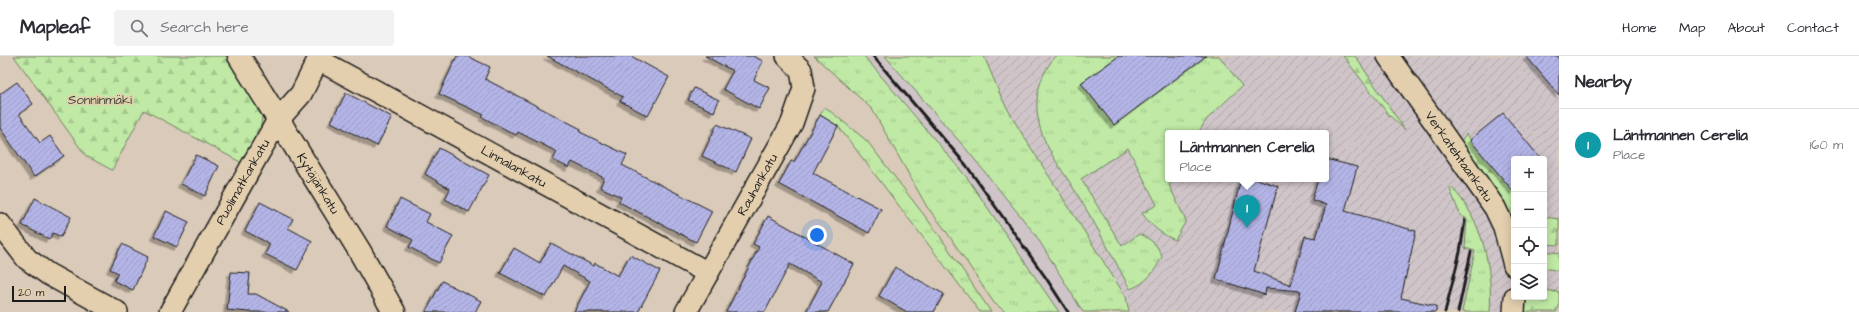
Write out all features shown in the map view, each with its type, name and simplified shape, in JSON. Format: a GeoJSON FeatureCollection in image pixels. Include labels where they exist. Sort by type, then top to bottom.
{"type":"FeatureCollection","features":[{"type":"Feature","properties":{"kind":"street","name":"Kytäjänkatu"},"geometry":{"type":"LineString","coordinates":[[239,56],[360,250],[394,312]]}},
{"type":"Feature","properties":{"kind":"street","name":"Rauhankatu"},"geometry":{"type":"LineString","coordinates":[[686,312],[792,123],[804,88],[802,70],[787,56]]}},
{"type":"Feature","properties":{"kind":"street","name":"Verkatehtaankatu"},"geometry":{"type":"LineString","coordinates":[[1388,56],[1495,208],[1504,227],[1514,264]]}},
{"type":"Feature","properties":{"kind":"street","name":"Puolimatkankatu"},"geometry":{"type":"LineString","coordinates":[[170,312],[278,120],[300,94],[320,58]]}},
{"type":"Feature","properties":{"kind":"street","name":"Linnalankatu"},"geometry":{"type":"LineString","coordinates":[[320,58],[708,273]]}},
{"type":"Feature","properties":{"kind":"street"},"geometry":{"type":"LineString","coordinates":[[0,224],[27,259],[48,274],[117,312]]}},
{"type":"Feature","properties":{"kind":"street"},"geometry":{"type":"LineString","coordinates":[[1514,312],[1515,300]]}},
{"type":"Feature","properties":{"kind":"shaded area"},"geometry":{"type":"Polygon","coordinates":[[[864,56],[885,56],[967,150],[1035,234],[1083,312],[1059,312],[968,179],[864,56]]]}},
{"type":"Feature","properties":{"kind":"shaded area"},"geometry":{"type":"Polygon","coordinates":[[[933,56],[1559,56],[1559,312],[1108,312],[933,56]]]}},
{"type":"Feature","properties":{"kind":"green space","name":"Sonninmäki"},"geometry":{"type":"Polygon","coordinates":[[[14,56],[228,56],[262,114],[261,127],[242,163],[144,110],[112,170],[86,156],[14,56]]]}},
{"type":"Feature","properties":{"kind":"green space"},"geometry":{"type":"Polygon","coordinates":[[[814,56],[864,56],[968,179],[1059,312],[1006,312],[994,303],[944,228],[927,207],[872,109],[814,56]]]}},
{"type":"Feature","properties":{"kind":"green space"},"geometry":{"type":"Polygon","coordinates":[[[885,56],[984,56],[1002,99],[1019,129],[1126,297],[1129,312],[1083,312],[1035,234],[967,150],[885,56]]]}},
{"type":"Feature","properties":{"kind":"green space"},"geometry":{"type":"Polygon","coordinates":[[[1055,56],[1119,56],[1081,83],[1114,124],[1206,56],[1219,56],[1242,86],[1207,119],[1200,130],[1165,130],[1165,182],[1170,182],[1169,185],[1186,221],[1175,240],[1157,229],[1142,213],[1157,205],[1128,148],[1081,179],[1122,246],[1139,234],[1154,243],[1158,249],[1162,257],[1149,276],[1136,287],[1130,289],[1093,221],[1049,150],[1040,129],[1037,109],[1038,93],[1042,78],[1055,56]]]}},
{"type":"Feature","properties":{"kind":"green space"},"geometry":{"type":"Polygon","coordinates":[[[1343,56],[1355,56],[1405,130],[1388,114],[1343,56]]]}},
{"type":"Feature","properties":{"kind":"green space"},"geometry":{"type":"Polygon","coordinates":[[[825,107],[867,141],[937,232],[991,312],[980,312],[838,126],[820,115],[825,107]]]}},
{"type":"Feature","properties":{"kind":"green space"},"geometry":{"type":"Polygon","coordinates":[[[1466,134],[1511,188],[1511,218],[1500,196],[1461,141],[1466,134]]]}},
{"type":"Feature","properties":{"kind":"green space"},"geometry":{"type":"Polygon","coordinates":[[[1451,187],[1471,214],[1484,245],[1490,279],[1490,312],[1462,312],[1475,251],[1465,248],[1467,219],[1460,215],[1450,189],[1451,187]]]}},
{"type":"Feature","properties":{"kind":"green space"},"geometry":{"type":"Polygon","coordinates":[[[1547,217],[1559,219],[1559,245],[1547,244],[1547,217]]]}},
{"type":"Feature","properties":{"kind":"green space"},"geometry":{"type":"Polygon","coordinates":[[[1547,251],[1559,253],[1559,271],[1547,269],[1547,251]]]}},
{"type":"Feature","properties":{"kind":"green space"},"geometry":{"type":"Polygon","coordinates":[[[1547,290],[1559,292],[1559,307],[1556,312],[1525,312],[1526,300],[1547,300],[1547,290]]]}},
{"type":"Feature","properties":{"kind":"building"},"geometry":{"type":"Polygon","coordinates":[[[457,56],[467,56],[490,67],[485,79],[581,129],[580,132],[627,155],[622,165],[712,211],[696,242],[619,202],[621,197],[600,187],[604,178],[572,162],[569,168],[553,160],[557,152],[518,132],[516,135],[482,117],[484,115],[439,94],[457,56]]]}},
{"type":"Feature","properties":{"kind":"building"},"geometry":{"type":"Polygon","coordinates":[[[547,56],[631,56],[669,77],[648,116],[620,101],[623,97],[547,56]]]}},
{"type":"Feature","properties":{"kind":"building"},"geometry":{"type":"Polygon","coordinates":[[[705,56],[753,56],[763,61],[754,80],[770,88],[759,109],[723,89],[733,71],[705,56]]]}},
{"type":"Feature","properties":{"kind":"building"},"geometry":{"type":"Polygon","coordinates":[[[1119,56],[1206,56],[1114,125],[1081,83],[1119,56]]]}},
{"type":"Feature","properties":{"kind":"building"},"geometry":{"type":"Polygon","coordinates":[[[1526,56],[1559,56],[1559,95],[1526,56]]]}},
{"type":"Feature","properties":{"kind":"building"},"geometry":{"type":"Polygon","coordinates":[[[17,82],[33,104],[19,114],[40,143],[50,136],[64,156],[34,177],[0,128],[0,94],[17,82]]]}},
{"type":"Feature","properties":{"kind":"building"},"geometry":{"type":"Polygon","coordinates":[[[694,88],[719,100],[714,112],[688,100],[694,88]]]}},
{"type":"Feature","properties":{"kind":"building"},"geometry":{"type":"Polygon","coordinates":[[[346,93],[392,117],[377,146],[331,122],[346,93]]]}},
{"type":"Feature","properties":{"kind":"building"},"geometry":{"type":"Polygon","coordinates":[[[1503,113],[1539,156],[1511,156],[1511,188],[1470,140],[1503,113]]]}},
{"type":"Feature","properties":{"kind":"building"},"geometry":{"type":"Polygon","coordinates":[[[820,115],[838,126],[813,173],[881,209],[869,233],[779,184],[791,161],[794,162],[820,115]]]}},
{"type":"Feature","properties":{"kind":"building"},"geometry":{"type":"Polygon","coordinates":[[[717,124],[751,139],[736,172],[702,156],[717,124]]]}},
{"type":"Feature","properties":{"kind":"building"},"geometry":{"type":"Polygon","coordinates":[[[439,148],[489,175],[469,212],[445,199],[450,189],[425,174],[439,148]]]}},
{"type":"Feature","properties":{"kind":"building"},"geometry":{"type":"Polygon","coordinates":[[[196,155],[219,166],[205,196],[181,184],[196,155]]]}},
{"type":"Feature","properties":{"kind":"building"},"geometry":{"type":"Polygon","coordinates":[[[1329,160],[1357,167],[1345,211],[1416,231],[1401,298],[1436,306],[1436,312],[1295,312],[1301,291],[1266,288],[1265,295],[1216,279],[1240,182],[1266,182],[1278,186],[1254,271],[1291,285],[1305,236],[1316,238],[1326,205],[1312,200],[1317,182],[1329,182],[1329,160]]]}},
{"type":"Feature","properties":{"kind":"building"},"geometry":{"type":"Polygon","coordinates":[[[35,198],[71,217],[61,237],[53,233],[49,239],[22,225],[35,198]]]}},
{"type":"Feature","properties":{"kind":"building"},"geometry":{"type":"Polygon","coordinates":[[[400,199],[430,214],[426,222],[453,236],[439,263],[409,247],[413,240],[387,226],[400,199]]]}},
{"type":"Feature","properties":{"kind":"building"},"geometry":{"type":"Polygon","coordinates":[[[260,202],[293,219],[288,228],[312,241],[297,270],[265,254],[270,244],[245,231],[260,202]]]}},
{"type":"Feature","properties":{"kind":"building"},"geometry":{"type":"Polygon","coordinates":[[[166,211],[189,222],[177,247],[154,236],[166,211]]]}},
{"type":"Feature","properties":{"kind":"building"},"geometry":{"type":"Polygon","coordinates":[[[768,216],[854,264],[828,312],[806,312],[822,282],[790,264],[765,312],[726,312],[759,247],[753,244],[768,216]]]}},
{"type":"Feature","properties":{"kind":"building"},"geometry":{"type":"Polygon","coordinates":[[[551,243],[594,266],[595,263],[618,276],[630,255],[660,271],[638,312],[574,312],[590,281],[563,266],[546,297],[500,273],[514,248],[540,263],[551,243]]]}},
{"type":"Feature","properties":{"kind":"building"},"geometry":{"type":"Polygon","coordinates":[[[122,244],[148,257],[133,290],[114,281],[118,273],[110,269],[122,244]]]}},
{"type":"Feature","properties":{"kind":"building"},"geometry":{"type":"Polygon","coordinates":[[[895,267],[944,294],[934,312],[907,312],[879,296],[895,267]]]}},
{"type":"Feature","properties":{"kind":"building"},"geometry":{"type":"Polygon","coordinates":[[[231,272],[250,273],[248,294],[256,294],[289,312],[248,312],[227,310],[231,272]]]}},
{"type":"Feature","properties":{"kind":"building"},"geometry":{"type":"Polygon","coordinates":[[[442,281],[481,301],[475,312],[426,312],[442,281]]]}},
{"type":"Feature","properties":{"kind":"railway"},"geometry":{"type":"LineString","coordinates":[[873,56],[966,165],[1046,278],[1068,312]]}},
{"type":"Feature","properties":{"kind":"railway"},"geometry":{"type":"LineString","coordinates":[[1445,312],[1460,252],[1465,220]]}},
{"type":"Feature","properties":{"kind":"railway"},"geometry":{"type":"LineString","coordinates":[[1458,312],[1471,252]]}},
{"type":"Feature","properties":{"kind":"place","name":"Läntmannen Cerelia"},"geometry":{"type":"Point","coordinates":[1247,228]}}]}
